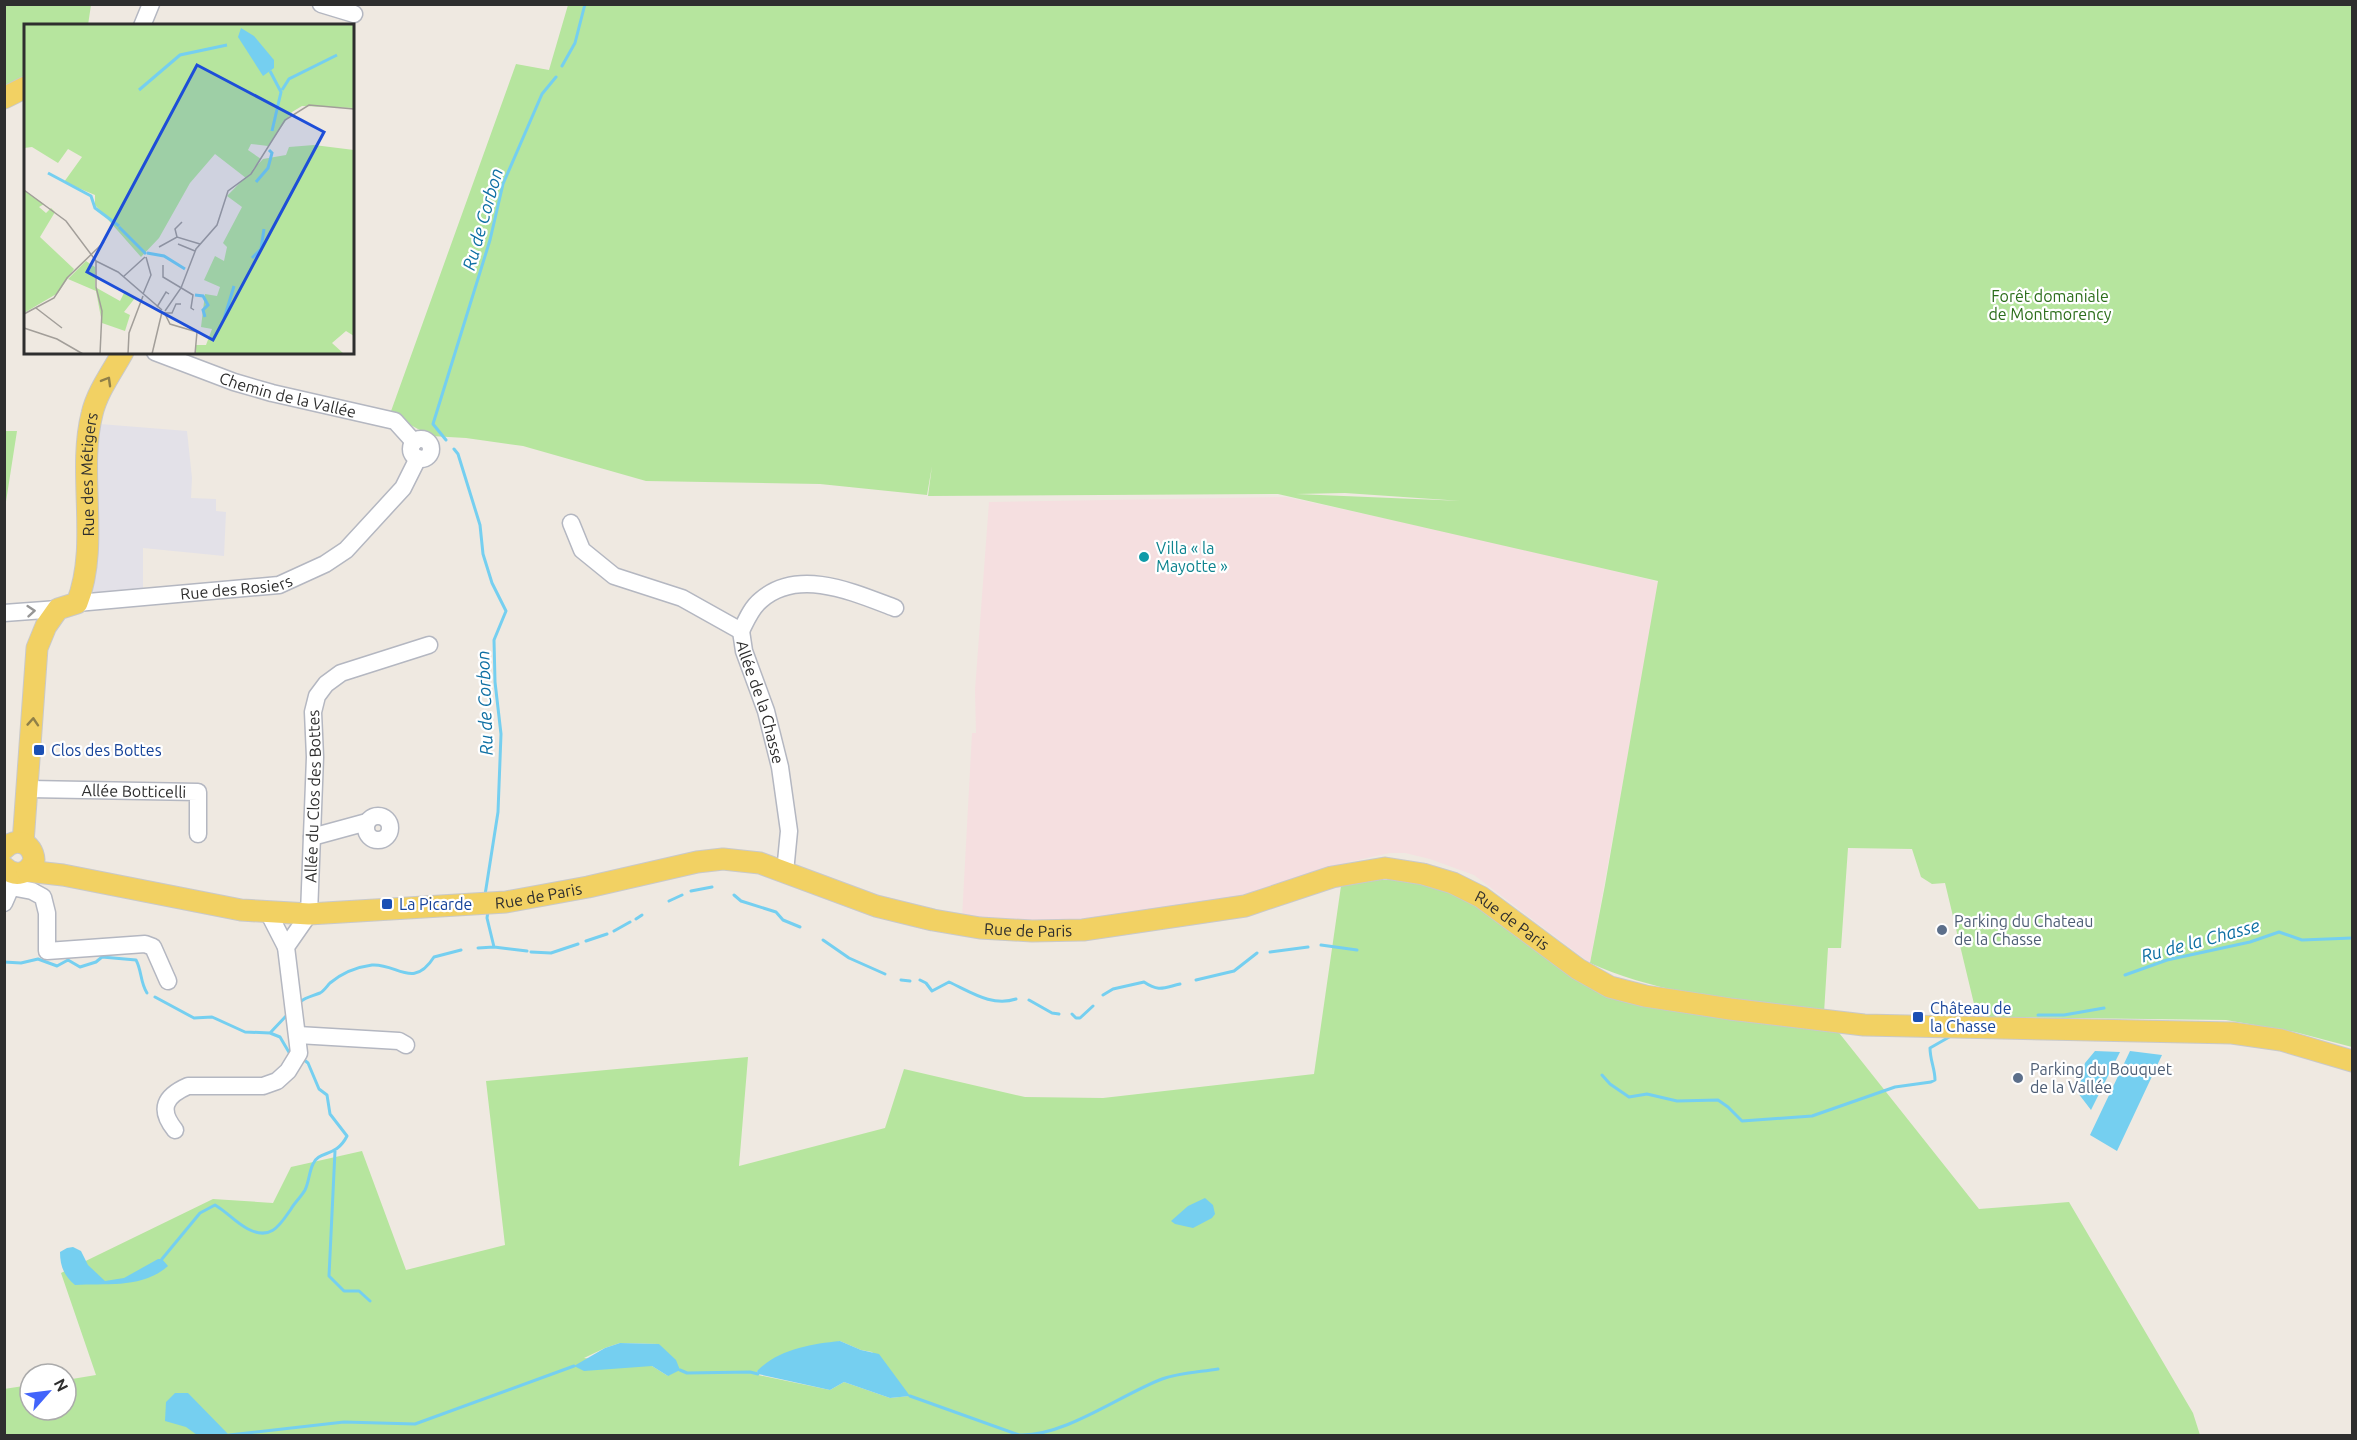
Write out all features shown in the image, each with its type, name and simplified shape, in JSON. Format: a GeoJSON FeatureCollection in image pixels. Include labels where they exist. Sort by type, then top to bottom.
{"type":"FeatureCollection","features":[{"type":"Feature","properties":{"kind":"main road"},"geometry":{"type":"LineString","coordinates":[[4,98],[24,88]]}},
{"type":"Feature","properties":{"kind":"main road","name":"Rue des Métigers"},"geometry":{"type":"LineString","coordinates":[[16,869],[29,789],[37,648],[46,626],[68,606],[83,584],[88,441],[92,414],[100,393],[122,354]]}},
{"type":"Feature","properties":{"kind":"main road","name":"Rue de Paris"},"geometry":{"type":"LineString","coordinates":[[16,869],[63,875],[241,910],[309,914],[506,902],[716,859],[760,863],[876,906],[924,918],[956,925],[1032,931],[1083,930],[1245,906],[1332,877],[1386,868],[1424,874],[1452,883],[1481,897],[1578,969],[1610,987],[1645,996],[1864,1025],[2232,1033],[2281,1040],[2352,1061]]}},
{"type":"Feature","properties":{"kind":"street"},"geometry":{"type":"LineString","coordinates":[[143,24],[151,4]]}},
{"type":"Feature","properties":{"kind":"street"},"geometry":{"type":"LineString","coordinates":[[321,4],[354,14]]}},
{"type":"Feature","properties":{"kind":"street","name":"Chemin de la Vallée"},"geometry":{"type":"LineString","coordinates":[[160,354],[234,382],[395,422],[416,450]]}},
{"type":"Feature","properties":{"kind":"street","name":"Rue des Rosiers"},"geometry":{"type":"LineString","coordinates":[[4,614],[279,585],[325,564],[346,550],[403,488],[416,450]]}},
{"type":"Feature","properties":{"kind":"street","name":"Allée de la Chasse"},"geometry":{"type":"LineString","coordinates":[[571,523],[582,550],[614,576],[682,598],[741,632],[744,651],[766,711],[780,767],[789,831],[785,872]]}},
{"type":"Feature","properties":{"kind":"street"},"geometry":{"type":"LineString","coordinates":[[741,632],[753,609],[761,600],[784,587],[801,583],[856,593],[895,609]]}},
{"type":"Feature","properties":{"kind":"street","name":"Allée du Clos des Bottes"},"geometry":{"type":"LineString","coordinates":[[309,914],[315,758],[313,712],[321,689],[341,673],[429,645]]}},
{"type":"Feature","properties":{"kind":"street","name":"Allée Botticelli"},"geometry":{"type":"LineString","coordinates":[[29,789],[198,792],[198,834]]}},
{"type":"Feature","properties":{"kind":"street"},"geometry":{"type":"LineString","coordinates":[[312,837],[367,822]]}},
{"type":"Feature","properties":{"kind":"street"},"geometry":{"type":"LineString","coordinates":[[16,869],[32,891],[43,897],[47,913],[46,951],[145,945],[153,947],[168,981]]}},
{"type":"Feature","properties":{"kind":"street"},"geometry":{"type":"LineString","coordinates":[[175,1130],[168,1121],[165,1111],[167,1099],[177,1091],[188,1086],[263,1086],[277,1080],[288,1071],[299,1053],[286,947],[268,912]]}},
{"type":"Feature","properties":{"kind":"street"},"geometry":{"type":"LineString","coordinates":[[286,947],[309,914]]}},
{"type":"Feature","properties":{"kind":"street"},"geometry":{"type":"LineString","coordinates":[[298,1035],[399,1041],[406,1045]]}},
{"type":"Feature","properties":{"kind":"shaded area"},"geometry":{"type":"Polygon","coordinates":[[[100,424],[187,431],[192,478],[191,498],[216,499],[216,511],[226,512],[224,556],[143,548],[143,589],[90,594],[93,449],[100,424]]]}},
{"type":"Feature","properties":{"kind":"shaded area"},"geometry":{"type":"Polygon","coordinates":[[[1286,497],[1491,541],[1651,580],[1693,595],[1644,666],[1590,963],[1474,875],[1430,859],[1405,853],[1390,853],[1349,862],[1260,895],[1079,924],[962,918],[972,733],[976,733],[975,690],[989,502],[1286,497]]]}},
{"type":"Feature","properties":{"kind":"green space"},"geometry":{"type":"Polygon","coordinates":[[[5,5],[91,5],[88,24],[24,24],[24,82],[5,92],[5,5]]]}},
{"type":"Feature","properties":{"kind":"green space","name":"Forêt domaniale de Montmorency"},"geometry":{"type":"Polygon","coordinates":[[[568,5],[2352,5],[2352,1047],[2295,1032],[2226,1020],[1986,1017],[1975,1008],[1945,883],[1932,884],[1921,877],[1912,849],[1848,848],[1841,948],[1828,948],[1824,1013],[1675,990],[1646,983],[1590,963],[1658,581],[1278,494],[928,496],[932,466],[927,495],[820,484],[646,481],[523,446],[431,436],[390,414],[516,64],[549,70],[568,5]],[[1345,493],[1296,494],[1460,501],[1345,493]]]}},
{"type":"Feature","properties":{"kind":"green space"},"geometry":{"type":"Polygon","coordinates":[[[4,431],[17,431],[5,508],[4,431]]]}},
{"type":"Feature","properties":{"kind":"green space"},"geometry":{"type":"Polygon","coordinates":[[[1372,880],[1414,880],[1479,904],[1602,993],[1836,1029],[1979,1209],[2069,1202],[2193,1413],[2200,1435],[5,1436],[4,1389],[18,1387],[18,1422],[78,1422],[78,1378],[96,1375],[61,1273],[213,1199],[273,1203],[291,1167],[362,1151],[406,1270],[505,1245],[486,1081],[748,1057],[739,1166],[885,1128],[904,1069],[1025,1097],[1103,1098],[1314,1074],[1341,886],[1372,880]],[[840,1341],[757,1371],[758,1375],[830,1390],[844,1382],[890,1398],[909,1396],[872,1352],[840,1341]],[[620,1343],[584,1358],[652,1366],[668,1376],[659,1344],[620,1343]]]}},
{"type":"Feature","properties":{"kind":"water"},"geometry":{"type":"Polygon","coordinates":[[[2095,1051],[2120,1052],[2091,1110],[2078,1093],[2085,1063],[2095,1051]]]}},
{"type":"Feature","properties":{"kind":"water"},"geometry":{"type":"Polygon","coordinates":[[[2130,1051],[2162,1055],[2117,1151],[2090,1135],[2130,1051]]]}},
{"type":"Feature","properties":{"kind":"water"},"geometry":{"type":"Polygon","coordinates":[[[1205,1198],[1213,1205],[1215,1214],[1212,1218],[1193,1228],[1171,1221],[1188,1206],[1205,1198]]]}},
{"type":"Feature","properties":{"kind":"water"},"geometry":{"type":"Polygon","coordinates":[[[73,1247],[81,1251],[88,1265],[105,1281],[124,1278],[158,1259],[162,1259],[168,1266],[158,1273],[135,1282],[75,1285],[65,1274],[60,1257],[60,1252],[73,1247]]]}},
{"type":"Feature","properties":{"kind":"water"},"geometry":{"type":"Polygon","coordinates":[[[840,1341],[861,1350],[879,1354],[910,1396],[890,1398],[844,1382],[830,1390],[758,1374],[757,1371],[775,1357],[807,1346],[840,1341]]]}},
{"type":"Feature","properties":{"kind":"water"},"geometry":{"type":"Polygon","coordinates":[[[620,1343],[659,1344],[676,1360],[680,1370],[668,1376],[652,1366],[584,1371],[574,1366],[605,1348],[620,1343]]]}},
{"type":"Feature","properties":{"kind":"water"},"geometry":{"type":"Polygon","coordinates":[[[175,1393],[188,1393],[229,1435],[197,1435],[186,1427],[165,1421],[166,1402],[175,1393]]]}},
{"type":"Feature","properties":{"kind":"waterway","name":"Ru de Corbon"},"geometry":{"type":"LineString","coordinates":[[562,66],[575,43],[585,4]]}},
{"type":"Feature","properties":{"kind":"waterway","name":"Ru de Corbon"},"geometry":{"type":"LineString","coordinates":[[446,440],[433,424],[490,240],[503,184],[542,94],[556,77]]}},
{"type":"Feature","properties":{"kind":"waterway","name":"Ru de Corbon"},"geometry":{"type":"LineString","coordinates":[[454,449],[458,454],[480,525],[483,554],[492,583],[506,611],[494,640],[495,682],[501,734],[498,812],[485,895]]}},
{"type":"Feature","properties":{"kind":"waterway"},"geometry":{"type":"LineString","coordinates":[[691,891],[712,887]]}},
{"type":"Feature","properties":{"kind":"waterway"},"geometry":{"type":"LineString","coordinates":[[669,901],[682,895]]}},
{"type":"Feature","properties":{"kind":"waterway"},"geometry":{"type":"LineString","coordinates":[[734,895],[741,901],[776,912],[783,920],[800,927]]}},
{"type":"Feature","properties":{"kind":"waterway","name":"Ru de Corbon"},"geometry":{"type":"LineString","coordinates":[[488,911],[487,918],[494,947]]}},
{"type":"Feature","properties":{"kind":"waterway"},"geometry":{"type":"LineString","coordinates":[[636,919],[642,915]]}},
{"type":"Feature","properties":{"kind":"waterway"},"geometry":{"type":"LineString","coordinates":[[614,931],[630,922]]}},
{"type":"Feature","properties":{"kind":"waterway","name":"Ru de la Chasse"},"geometry":{"type":"LineString","coordinates":[[2125,975],[2167,960],[2250,942],[2279,932],[2302,940],[2352,938]]}},
{"type":"Feature","properties":{"kind":"waterway"},"geometry":{"type":"LineString","coordinates":[[586,941],[607,934]]}},
{"type":"Feature","properties":{"kind":"waterway"},"geometry":{"type":"LineString","coordinates":[[823,940],[849,958],[885,974]]}},
{"type":"Feature","properties":{"kind":"waterway"},"geometry":{"type":"LineString","coordinates":[[531,952],[551,953],[578,944]]}},
{"type":"Feature","properties":{"kind":"waterway"},"geometry":{"type":"LineString","coordinates":[[1321,945],[1357,950]]}},
{"type":"Feature","properties":{"kind":"waterway"},"geometry":{"type":"LineString","coordinates":[[478,948],[494,947],[527,951]]}},
{"type":"Feature","properties":{"kind":"waterway"},"geometry":{"type":"LineString","coordinates":[[1270,952],[1308,947]]}},
{"type":"Feature","properties":{"kind":"waterway","name":"Ru de Corbon"},"geometry":{"type":"LineString","coordinates":[[300,1002],[320,993],[335,979],[355,969],[381,965],[412,974],[426,967],[434,957],[461,950]]}},
{"type":"Feature","properties":{"kind":"waterway"},"geometry":{"type":"LineString","coordinates":[[1196,980],[1234,971],[1257,953]]}},
{"type":"Feature","properties":{"kind":"waterway","name":"Ru de Corbon"},"geometry":{"type":"LineString","coordinates":[[4,962],[21,963],[38,959],[57,966],[68,960],[80,967],[96,962],[102,957],[136,960],[147,993]]}},
{"type":"Feature","properties":{"kind":"waterway"},"geometry":{"type":"LineString","coordinates":[[901,980],[910,981]]}},
{"type":"Feature","properties":{"kind":"waterway"},"geometry":{"type":"LineString","coordinates":[[920,980],[926,983],[932,991],[949,982],[990,1000],[1016,999]]}},
{"type":"Feature","properties":{"kind":"waterway"},"geometry":{"type":"LineString","coordinates":[[1103,995],[1113,989],[1144,982],[1158,988],[1180,984]]}},
{"type":"Feature","properties":{"kind":"waterway","name":"Ru de Corbon"},"geometry":{"type":"LineString","coordinates":[[155,997],[194,1018],[212,1017],[245,1032],[270,1033],[287,1015]]}},
{"type":"Feature","properties":{"kind":"waterway"},"geometry":{"type":"LineString","coordinates":[[1029,1000],[1052,1013],[1059,1014]]}},
{"type":"Feature","properties":{"kind":"waterway"},"geometry":{"type":"LineString","coordinates":[[1072,1014],[1080,1018],[1093,1006]]}},
{"type":"Feature","properties":{"kind":"waterway","name":"Ru de la Chasse"},"geometry":{"type":"LineString","coordinates":[[2038,1015],[2064,1015],[2104,1008]]}},
{"type":"Feature","properties":{"kind":"waterway"},"geometry":{"type":"LineString","coordinates":[[270,1033],[280,1037],[290,1054]]}},
{"type":"Feature","properties":{"kind":"waterway"},"geometry":{"type":"LineString","coordinates":[[1602,1075],[1610,1084],[1629,1097],[1647,1094],[1677,1101],[1718,1100],[1742,1121],[1812,1116],[1895,1087],[1935,1080],[1930,1048],[1951,1036]]}},
{"type":"Feature","properties":{"kind":"waterway"},"geometry":{"type":"LineString","coordinates":[[162,1259],[200,1213],[215,1205],[248,1229],[263,1233],[274,1230],[305,1190],[316,1160],[343,1143],[347,1136],[330,1114],[327,1095],[319,1089],[308,1063],[303,1059]]}},
{"type":"Feature","properties":{"kind":"waterway"},"geometry":{"type":"LineString","coordinates":[[335,1151],[329,1276],[344,1291],[359,1291],[370,1301]]}},
{"type":"Feature","properties":{"kind":"waterway"},"geometry":{"type":"LineString","coordinates":[[229,1435],[344,1422],[415,1424],[574,1366]]}},
{"type":"Feature","properties":{"kind":"waterway"},"geometry":{"type":"LineString","coordinates":[[910,1396],[1019,1435],[1036,1434],[1092,1414],[1162,1379],[1218,1369]]}},
{"type":"Feature","properties":{"kind":"waterway"},"geometry":{"type":"LineString","coordinates":[[680,1370],[687,1373],[750,1372],[758,1374]]}},
{"type":"Feature","properties":{"kind":"place","name":"Villa « la Mayotte »"},"geometry":{"type":"Point","coordinates":[1144,557]}},
{"type":"Feature","properties":{"kind":"place","name":"Clos des Bottes"},"geometry":{"type":"Point","coordinates":[39,750]}},
{"type":"Feature","properties":{"kind":"place","name":"La Picarde"},"geometry":{"type":"Point","coordinates":[387,904]}},
{"type":"Feature","properties":{"kind":"place","name":"Parking du Chateau de la Chasse"},"geometry":{"type":"Point","coordinates":[1942,930]}},
{"type":"Feature","properties":{"kind":"place","name":"Château de la Chasse"},"geometry":{"type":"Point","coordinates":[1918,1017]}},
{"type":"Feature","properties":{"kind":"place","name":"Parking du Bouquet de la Vallée"},"geometry":{"type":"Point","coordinates":[2018,1078]}}]}
